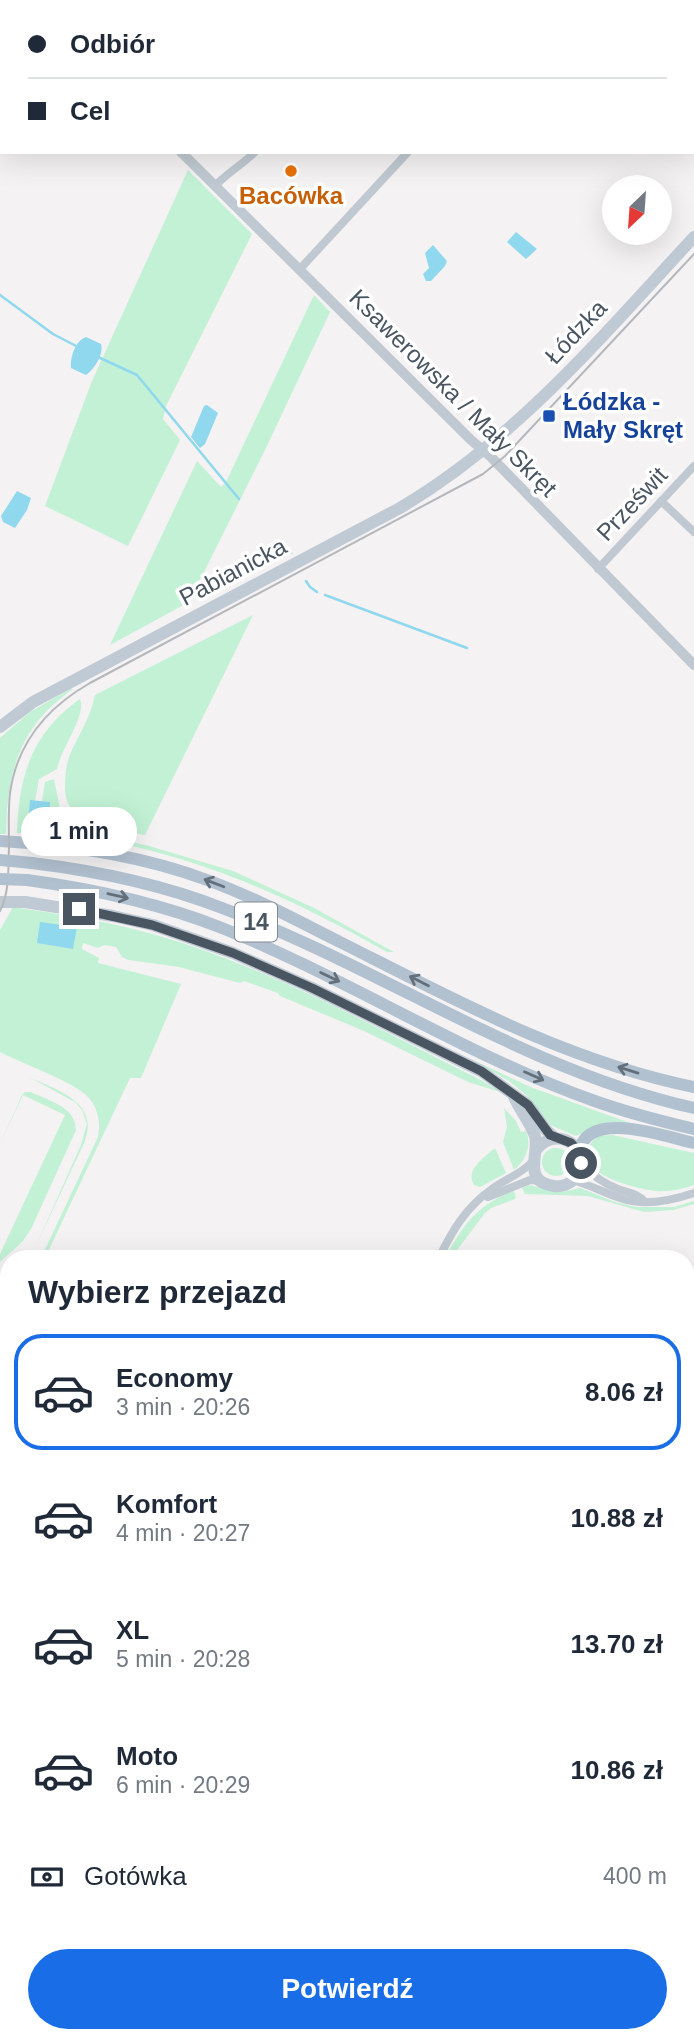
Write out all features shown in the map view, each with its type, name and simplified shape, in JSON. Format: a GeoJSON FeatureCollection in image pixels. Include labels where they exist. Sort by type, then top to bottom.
{"type":"FeatureCollection","features":[{"type":"Feature","properties":{"kind":"main road","name":"Łódzka"},"geometry":{"type":"LineString","coordinates":[[484,451],[550,391],[694,237]]}},
{"type":"Feature","properties":{"kind":"main road","name":"Pabianicka"},"geometry":{"type":"LineString","coordinates":[[0,727],[33,702],[400,508],[484,451]]}},
{"type":"Feature","properties":{"kind":"main road"},"geometry":{"type":"LineString","coordinates":[[0,841],[97,850],[208,880],[254,899],[492,1018],[542,1040],[607,1064],[694,1087]]}},
{"type":"Feature","properties":{"kind":"main road","name":"14"},"geometry":{"type":"LineString","coordinates":[[0,860],[118,877],[172,890],[308,945],[554,1064],[640,1095],[694,1108]]}},
{"type":"Feature","properties":{"kind":"main road","name":"14"},"geometry":{"type":"LineString","coordinates":[[0,879],[27,880],[96,891],[132,899],[219,926],[541,1079],[591,1100],[694,1129]]}},
{"type":"Feature","properties":{"kind":"main road"},"geometry":{"type":"LineString","coordinates":[[0,892],[17,901]]}},
{"type":"Feature","properties":{"kind":"main road"},"geometry":{"type":"LineString","coordinates":[[0,902],[17,901],[113,916],[152,925],[233,953],[312,988],[481,1071],[528,1105],[545,1130],[555,1138],[566,1140],[580,1157]]}},
{"type":"Feature","properties":{"kind":"main road"},"geometry":{"type":"LineString","coordinates":[[512,1093],[535,1136],[535,1172],[542,1181],[553,1186],[570,1182],[578,1174],[583,1141],[593,1132],[618,1127],[694,1143]]}},
{"type":"Feature","properties":{"kind":"main road"},"geometry":{"type":"LineString","coordinates":[[534,1155],[544,1142],[555,1138]]}},
{"type":"Feature","properties":{"kind":"street","name":"Ksawerowska / Mały Skręt"},"geometry":{"type":"LineString","coordinates":[[183,154],[484,451],[694,665]]}},
{"type":"Feature","properties":{"kind":"street"},"geometry":{"type":"LineString","coordinates":[[215,186],[253,154]]}},
{"type":"Feature","properties":{"kind":"street"},"geometry":{"type":"LineString","coordinates":[[299,270],[406,154]]}},
{"type":"Feature","properties":{"kind":"street","name":"Prześwit"},"geometry":{"type":"LineString","coordinates":[[598,569],[694,466]]}},
{"type":"Feature","properties":{"kind":"street"},"geometry":{"type":"LineString","coordinates":[[661,501],[694,531]]}},
{"type":"Feature","properties":{"kind":"street"},"geometry":{"type":"LineString","coordinates":[[443,1250],[453,1229],[470,1208],[492,1189],[524,1170],[534,1155]]}},
{"type":"Feature","properties":{"kind":"street"},"geometry":{"type":"LineString","coordinates":[[580,1157],[593,1175],[644,1200]]}},
{"type":"Feature","properties":{"kind":"street"},"geometry":{"type":"LineString","coordinates":[[470,1208],[496,1192],[530,1180],[542,1181]]}},
{"type":"Feature","properties":{"kind":"street"},"geometry":{"type":"LineString","coordinates":[[570,1182],[581,1183],[625,1200],[669,1199],[694,1193]]}},
{"type":"Feature","properties":{"kind":"green space"},"geometry":{"type":"Polygon","coordinates":[[[188,170],[252,234],[166,406],[163,419],[180,440],[128,546],[45,506],[92,381],[188,170]]]}},
{"type":"Feature","properties":{"kind":"green space"},"geometry":{"type":"Polygon","coordinates":[[[314,295],[330,312],[189,602],[110,645],[197,461],[221,487],[226,482],[314,295]]]}},
{"type":"Feature","properties":{"kind":"green space"},"geometry":{"type":"Polygon","coordinates":[[[253,615],[145,835],[94,825],[74,812],[67,802],[66,769],[95,695],[253,615]]]}},
{"type":"Feature","properties":{"kind":"green space"},"geometry":{"type":"Polygon","coordinates":[[[73,689],[55,703],[28,735],[13,771],[6,834],[0,834],[0,738],[30,712],[73,689]]]}},
{"type":"Feature","properties":{"kind":"green space"},"geometry":{"type":"Polygon","coordinates":[[[80,699],[80,714],[57,769],[39,779],[35,801],[30,801],[50,802],[42,801],[45,782],[54,779],[60,809],[65,818],[80,830],[149,846],[233,871],[314,908],[394,952],[387,952],[320,916],[218,871],[146,849],[108,841],[17,833],[21,793],[31,758],[50,727],[80,699]]]}},
{"type":"Feature","properties":{"kind":"green space"},"geometry":{"type":"Polygon","coordinates":[[[13,907],[132,929],[192,946],[317,998],[500,1092],[468,1082],[278,993],[244,981],[240,983],[179,967],[129,960],[122,957],[116,947],[104,945],[98,948],[83,943],[82,949],[99,958],[98,963],[181,984],[141,1078],[130,1078],[49,1250],[45,1250],[98,1137],[99,1120],[93,1104],[79,1090],[0,1052],[0,930],[13,907]]]}},
{"type":"Feature","properties":{"kind":"green space"},"geometry":{"type":"Polygon","coordinates":[[[464,1056],[533,1088],[630,1123],[594,1128],[576,1136],[550,1125],[525,1094],[509,1081],[464,1056]]]}},
{"type":"Feature","properties":{"kind":"green space"},"geometry":{"type":"Polygon","coordinates":[[[27,1076],[72,1098],[80,1106],[86,1116],[88,1127],[85,1141],[35,1248],[81,1145],[87,1124],[82,1110],[75,1102],[27,1076]]]}},
{"type":"Feature","properties":{"kind":"green space"},"geometry":{"type":"Polygon","coordinates":[[[31,1092],[66,1110],[75,1122],[76,1130],[31,1229],[13,1250],[2,1250],[65,1115],[23,1095],[0,1144],[22,1095],[31,1092]]]}},
{"type":"Feature","properties":{"kind":"green space"},"geometry":{"type":"Polygon","coordinates":[[[504,1108],[516,1121],[521,1132],[526,1131],[528,1137],[527,1152],[514,1170],[503,1142],[507,1127],[504,1108]]]}},
{"type":"Feature","properties":{"kind":"green space"},"geometry":{"type":"Polygon","coordinates":[[[612,1135],[694,1153],[694,1185],[656,1191],[624,1184],[600,1173],[587,1158],[588,1149],[598,1136],[612,1135]]]}},
{"type":"Feature","properties":{"kind":"green space"},"geometry":{"type":"Polygon","coordinates":[[[495,1148],[506,1173],[480,1187],[474,1185],[474,1169],[495,1148]]]}},
{"type":"Feature","properties":{"kind":"green space"},"geometry":{"type":"Polygon","coordinates":[[[556,1148],[566,1152],[570,1162],[566,1172],[556,1176],[546,1172],[542,1162],[546,1152],[556,1148]]]}},
{"type":"Feature","properties":{"kind":"green space"},"geometry":{"type":"Polygon","coordinates":[[[529,1185],[562,1192],[580,1188],[636,1207],[674,1207],[694,1201],[694,1204],[673,1210],[644,1212],[588,1196],[525,1194],[522,1188],[529,1185]]]}},
{"type":"Feature","properties":{"kind":"green space"},"geometry":{"type":"Polygon","coordinates":[[[513,1190],[516,1196],[515,1199],[491,1208],[457,1250],[450,1250],[472,1217],[489,1203],[513,1190]]]}},
{"type":"Feature","properties":{"kind":"water"},"geometry":{"type":"Polygon","coordinates":[[[516,232],[537,249],[526,259],[507,242],[516,232]]]}},
{"type":"Feature","properties":{"kind":"water"},"geometry":{"type":"Polygon","coordinates":[[[433,245],[447,261],[431,281],[426,281],[423,274],[429,268],[425,253],[433,245]]]}},
{"type":"Feature","properties":{"kind":"water"},"geometry":{"type":"Polygon","coordinates":[[[86,337],[101,344],[102,348],[98,361],[86,375],[71,368],[71,364],[76,346],[86,337]]]}},
{"type":"Feature","properties":{"kind":"water"},"geometry":{"type":"Polygon","coordinates":[[[207,405],[218,413],[205,444],[200,448],[191,437],[204,406],[207,405]]]}},
{"type":"Feature","properties":{"kind":"water"},"geometry":{"type":"Polygon","coordinates":[[[17,491],[31,498],[27,510],[15,528],[3,522],[1,516],[17,491]]]}},
{"type":"Feature","properties":{"kind":"water"},"geometry":{"type":"Polygon","coordinates":[[[30,800],[50,802],[48,826],[28,825],[30,800]]]}},
{"type":"Feature","properties":{"kind":"water"},"geometry":{"type":"Polygon","coordinates":[[[40,922],[77,927],[73,949],[37,943],[40,922]]]}},
{"type":"Feature","properties":{"kind":"waterway"},"geometry":{"type":"LineString","coordinates":[[0,295],[53,334],[80,348]]}},
{"type":"Feature","properties":{"kind":"waterway"},"geometry":{"type":"LineString","coordinates":[[98,357],[137,375],[239,499]]}},
{"type":"Feature","properties":{"kind":"waterway"},"geometry":{"type":"LineString","coordinates":[[288,549],[291,553]]}},
{"type":"Feature","properties":{"kind":"waterway"},"geometry":{"type":"LineString","coordinates":[[306,581],[317,592]]}},
{"type":"Feature","properties":{"kind":"waterway"},"geometry":{"type":"LineString","coordinates":[[325,595],[467,648]]}},
{"type":"Feature","properties":{"kind":"tram line"},"geometry":{"type":"LineString","coordinates":[[0,911],[8,880],[9,806],[14,775],[27,743],[48,715],[90,683],[483,474],[505,456],[694,254]]}},
{"type":"Feature","properties":{"kind":"place","name":"Bacówka"},"geometry":{"type":"Point","coordinates":[291,171]}},
{"type":"Feature","properties":{"kind":"place","name":"Łódzka - Mały Skręt"},"geometry":{"type":"Point","coordinates":[549,416]}},
{"type":"Feature","properties":{"kind":"route"},"geometry":{"type":"LineString","coordinates":[[79,909],[152,925],[233,953],[312,988],[481,1071],[528,1105],[550,1135],[566,1140],[576,1147],[581,1163]]}}]}
